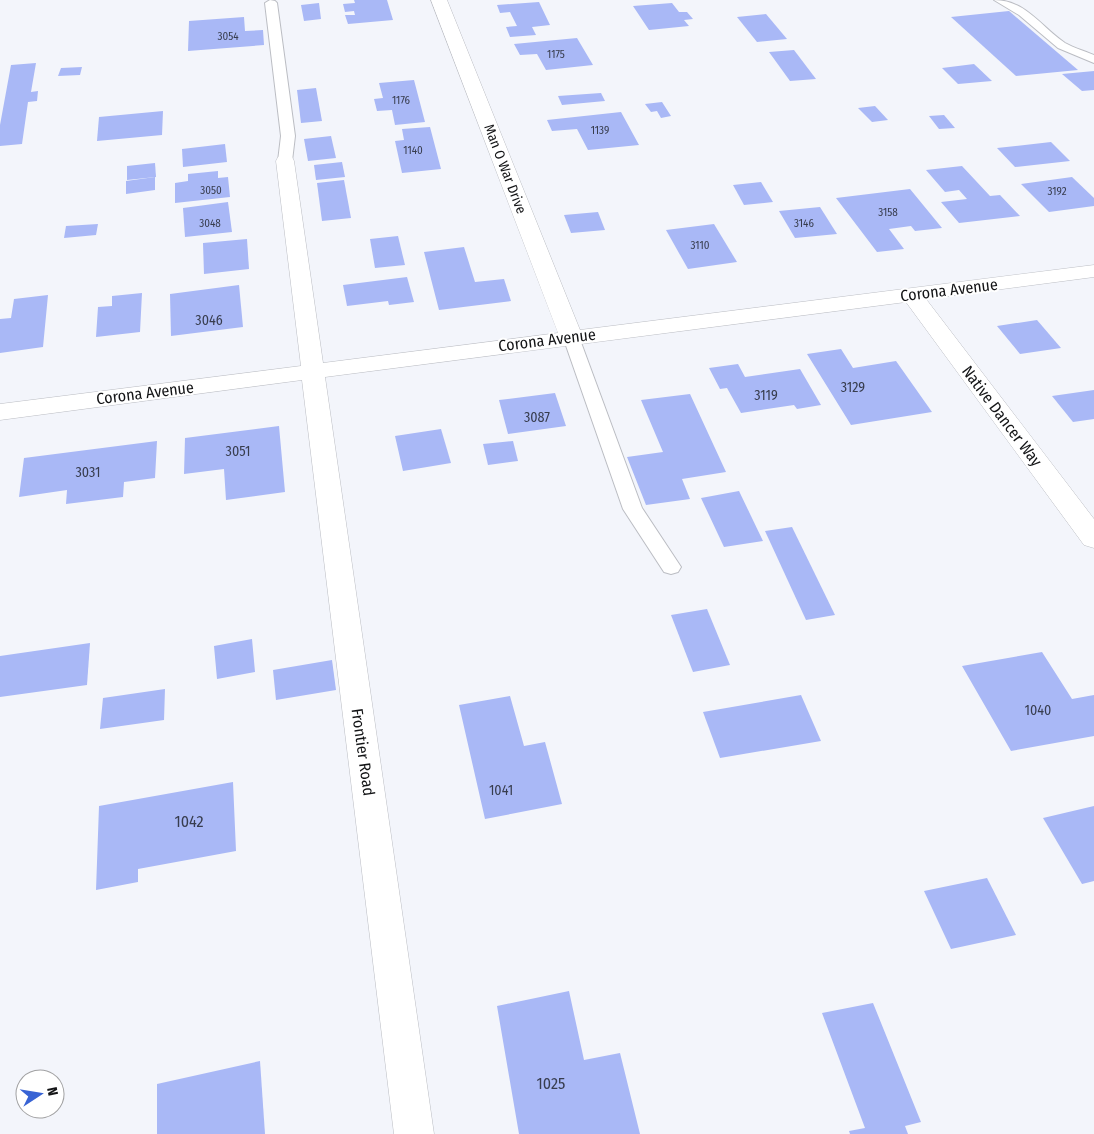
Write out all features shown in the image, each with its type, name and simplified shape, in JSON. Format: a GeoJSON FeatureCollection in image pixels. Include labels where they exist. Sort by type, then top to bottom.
{"type":"FeatureCollection","features":[{"type":"Feature","properties":{"kind":"street","name":"Man O War Drive"},"geometry":{"type":"LineString","coordinates":[[439,0],[570,337]]}},
{"type":"Feature","properties":{"kind":"street","name":"Frontier Road"},"geometry":{"type":"LineString","coordinates":[[284,160],[414,1134]]}},
{"type":"Feature","properties":{"kind":"street","name":"Corona Avenue"},"geometry":{"type":"LineString","coordinates":[[0,412],[570,337],[1094,272]]}},
{"type":"Feature","properties":{"kind":"street","name":"Native Dancer Way"},"geometry":{"type":"LineString","coordinates":[[911,294],[1094,538]]}},
{"type":"Feature","properties":{"kind":"lane"},"geometry":{"type":"LineString","coordinates":[[1000,0],[1023,14],[1062,46],[1094,59]]}},
{"type":"Feature","properties":{"kind":"lane"},"geometry":{"type":"LineString","coordinates":[[271,3],[288,136],[284,160]]}},
{"type":"Feature","properties":{"kind":"lane"},"geometry":{"type":"LineString","coordinates":[[570,337],[633,510],[671,567]]}},
{"type":"Feature","properties":{"kind":"building"},"geometry":{"type":"Polygon","coordinates":[[[354,0],[387,0],[393,20],[348,24],[345,15],[355,15],[354,11],[345,12],[343,4],[355,3],[354,0]]]}},
{"type":"Feature","properties":{"kind":"building"},"geometry":{"type":"Polygon","coordinates":[[[539,2],[550,25],[532,27],[536,35],[510,37],[506,27],[517,26],[510,12],[500,13],[497,5],[539,2]]]}},
{"type":"Feature","properties":{"kind":"building"},"geometry":{"type":"Polygon","coordinates":[[[319,3],[321,19],[304,21],[301,5],[319,3]]]}},
{"type":"Feature","properties":{"kind":"building"},"geometry":{"type":"Polygon","coordinates":[[[672,3],[679,12],[687,12],[693,19],[684,20],[689,26],[649,30],[633,6],[672,3]]]}},
{"type":"Feature","properties":{"kind":"building"},"geometry":{"type":"Polygon","coordinates":[[[1009,11],[1078,70],[1016,76],[951,17],[1009,11]]]}},
{"type":"Feature","properties":{"kind":"building"},"geometry":{"type":"Polygon","coordinates":[[[766,14],[787,39],[757,42],[737,17],[766,14]]]}},
{"type":"Feature","properties":{"kind":"building"},"geometry":{"type":"Polygon","coordinates":[[[244,17],[245,31],[263,30],[264,45],[188,51],[189,21],[244,17]]]}},
{"type":"Feature","properties":{"kind":"building"},"geometry":{"type":"Polygon","coordinates":[[[577,38],[593,65],[546,70],[537,54],[520,55],[514,44],[577,38]]]}},
{"type":"Feature","properties":{"kind":"building"},"geometry":{"type":"Polygon","coordinates":[[[794,50],[816,79],[790,81],[769,52],[794,50]]]}},
{"type":"Feature","properties":{"kind":"building"},"geometry":{"type":"Polygon","coordinates":[[[36,63],[31,92],[38,91],[37,101],[28,102],[22,144],[0,146],[0,125],[11,65],[36,63]]]}},
{"type":"Feature","properties":{"kind":"building"},"geometry":{"type":"Polygon","coordinates":[[[974,64],[992,81],[958,84],[942,68],[974,64]]]}},
{"type":"Feature","properties":{"kind":"building"},"geometry":{"type":"Polygon","coordinates":[[[82,67],[80,75],[58,76],[61,68],[82,67]]]}},
{"type":"Feature","properties":{"kind":"building"},"geometry":{"type":"Polygon","coordinates":[[[1094,71],[1094,90],[1082,91],[1062,74],[1094,71]]]}},
{"type":"Feature","properties":{"kind":"building"},"geometry":{"type":"Polygon","coordinates":[[[414,80],[425,122],[395,125],[392,110],[377,111],[374,99],[383,98],[379,83],[414,80]]]}},
{"type":"Feature","properties":{"kind":"building"},"geometry":{"type":"Polygon","coordinates":[[[316,88],[322,121],[301,123],[297,90],[316,88]]]}},
{"type":"Feature","properties":{"kind":"building"},"geometry":{"type":"Polygon","coordinates":[[[601,93],[605,101],[562,105],[558,96],[601,93]]]}},
{"type":"Feature","properties":{"kind":"building"},"geometry":{"type":"Polygon","coordinates":[[[662,102],[671,116],[661,118],[657,111],[651,112],[645,104],[662,102]]]}},
{"type":"Feature","properties":{"kind":"building"},"geometry":{"type":"Polygon","coordinates":[[[875,106],[888,120],[872,122],[858,108],[875,106]]]}},
{"type":"Feature","properties":{"kind":"building"},"geometry":{"type":"Polygon","coordinates":[[[163,111],[162,135],[97,141],[99,117],[163,111]]]}},
{"type":"Feature","properties":{"kind":"building"},"geometry":{"type":"Polygon","coordinates":[[[621,112],[639,145],[588,150],[577,129],[552,131],[547,120],[621,112]]]}},
{"type":"Feature","properties":{"kind":"building"},"geometry":{"type":"Polygon","coordinates":[[[944,115],[955,128],[939,129],[929,116],[944,115]]]}},
{"type":"Feature","properties":{"kind":"building"},"geometry":{"type":"Polygon","coordinates":[[[430,127],[441,169],[402,173],[395,141],[404,140],[402,129],[430,127]]]}},
{"type":"Feature","properties":{"kind":"building"},"geometry":{"type":"Polygon","coordinates":[[[331,136],[336,158],[308,161],[304,139],[331,136]]]}},
{"type":"Feature","properties":{"kind":"building"},"geometry":{"type":"Polygon","coordinates":[[[1051,142],[1070,161],[1015,167],[997,148],[1051,142]]]}},
{"type":"Feature","properties":{"kind":"building"},"geometry":{"type":"Polygon","coordinates":[[[225,144],[227,162],[183,167],[182,149],[225,144]]]}},
{"type":"Feature","properties":{"kind":"building"},"geometry":{"type":"Polygon","coordinates":[[[342,162],[345,177],[316,180],[314,165],[342,162]]]}},
{"type":"Feature","properties":{"kind":"building"},"geometry":{"type":"Polygon","coordinates":[[[155,163],[156,177],[127,180],[127,166],[155,163]]]}},
{"type":"Feature","properties":{"kind":"building"},"geometry":{"type":"Polygon","coordinates":[[[962,166],[990,196],[1000,195],[1020,216],[959,223],[941,202],[967,199],[959,190],[945,192],[926,170],[962,166]]]}},
{"type":"Feature","properties":{"kind":"building"},"geometry":{"type":"Polygon","coordinates":[[[218,171],[218,178],[228,177],[230,197],[175,203],[175,183],[188,181],[188,174],[218,171]]]}},
{"type":"Feature","properties":{"kind":"building"},"geometry":{"type":"Polygon","coordinates":[[[155,177],[155,190],[126,194],[126,181],[155,177]]]}},
{"type":"Feature","properties":{"kind":"building"},"geometry":{"type":"Polygon","coordinates":[[[1072,177],[1094,198],[1094,206],[1049,212],[1021,184],[1072,177]]]}},
{"type":"Feature","properties":{"kind":"building"},"geometry":{"type":"Polygon","coordinates":[[[344,180],[351,218],[322,221],[317,183],[344,180]]]}},
{"type":"Feature","properties":{"kind":"building"},"geometry":{"type":"Polygon","coordinates":[[[761,182],[773,202],[744,205],[733,185],[761,182]]]}},
{"type":"Feature","properties":{"kind":"building"},"geometry":{"type":"Polygon","coordinates":[[[910,189],[942,228],[915,231],[911,226],[889,229],[904,249],[877,252],[836,198],[910,189]]]}},
{"type":"Feature","properties":{"kind":"building"},"geometry":{"type":"Polygon","coordinates":[[[228,202],[232,232],[185,237],[183,208],[228,202]]]}},
{"type":"Feature","properties":{"kind":"building"},"geometry":{"type":"Polygon","coordinates":[[[820,207],[837,234],[795,238],[779,211],[820,207]]]}},
{"type":"Feature","properties":{"kind":"building"},"geometry":{"type":"Polygon","coordinates":[[[598,212],[605,230],[571,233],[564,215],[598,212]]]}},
{"type":"Feature","properties":{"kind":"building"},"geometry":{"type":"Polygon","coordinates":[[[98,224],[96,235],[64,238],[66,226],[98,224]]]}},
{"type":"Feature","properties":{"kind":"building"},"geometry":{"type":"Polygon","coordinates":[[[714,224],[737,262],[688,269],[666,230],[714,224]]]}},
{"type":"Feature","properties":{"kind":"building"},"geometry":{"type":"Polygon","coordinates":[[[398,236],[405,265],[375,268],[370,239],[398,236]]]}},
{"type":"Feature","properties":{"kind":"building"},"geometry":{"type":"Polygon","coordinates":[[[247,239],[249,269],[204,274],[203,243],[247,239]]]}},
{"type":"Feature","properties":{"kind":"building"},"geometry":{"type":"Polygon","coordinates":[[[464,247],[475,282],[504,279],[511,301],[439,310],[424,252],[464,247]]]}},
{"type":"Feature","properties":{"kind":"building"},"geometry":{"type":"Polygon","coordinates":[[[407,277],[414,302],[389,305],[388,301],[347,306],[343,285],[407,277]]]}},
{"type":"Feature","properties":{"kind":"building"},"geometry":{"type":"Polygon","coordinates":[[[239,285],[243,327],[171,336],[170,294],[239,285]]]}},
{"type":"Feature","properties":{"kind":"building"},"geometry":{"type":"Polygon","coordinates":[[[142,293],[140,332],[96,337],[98,307],[112,306],[112,296],[142,293]]]}},
{"type":"Feature","properties":{"kind":"building"},"geometry":{"type":"Polygon","coordinates":[[[48,295],[43,347],[0,353],[0,319],[11,318],[14,299],[48,295]]]}},
{"type":"Feature","properties":{"kind":"building"},"geometry":{"type":"Polygon","coordinates":[[[1037,320],[1061,348],[1020,354],[997,326],[1037,320]]]}},
{"type":"Feature","properties":{"kind":"building"},"geometry":{"type":"Polygon","coordinates":[[[841,349],[853,368],[896,361],[932,412],[851,425],[807,354],[841,349]]]}},
{"type":"Feature","properties":{"kind":"building"},"geometry":{"type":"Polygon","coordinates":[[[738,364],[745,377],[800,369],[821,405],[797,409],[794,405],[741,413],[727,388],[720,389],[709,368],[738,364]]]}},
{"type":"Feature","properties":{"kind":"building"},"geometry":{"type":"Polygon","coordinates":[[[1094,390],[1094,419],[1073,422],[1052,396],[1094,390]]]}},
{"type":"Feature","properties":{"kind":"building"},"geometry":{"type":"Polygon","coordinates":[[[555,393],[566,426],[508,434],[499,400],[555,393]]]}},
{"type":"Feature","properties":{"kind":"building"},"geometry":{"type":"Polygon","coordinates":[[[690,394],[726,472],[682,479],[690,499],[646,505],[627,457],[663,452],[641,400],[690,394]]]}},
{"type":"Feature","properties":{"kind":"building"},"geometry":{"type":"Polygon","coordinates":[[[279,426],[285,492],[226,500],[224,469],[184,474],[185,438],[279,426]]]}},
{"type":"Feature","properties":{"kind":"building"},"geometry":{"type":"Polygon","coordinates":[[[441,429],[451,463],[403,471],[395,436],[441,429]]]}},
{"type":"Feature","properties":{"kind":"building"},"geometry":{"type":"Polygon","coordinates":[[[157,441],[155,478],[124,482],[123,497],[66,504],[67,490],[19,497],[24,458],[157,441]]]}},
{"type":"Feature","properties":{"kind":"building"},"geometry":{"type":"Polygon","coordinates":[[[513,441],[518,461],[488,465],[483,444],[513,441]]]}},
{"type":"Feature","properties":{"kind":"building"},"geometry":{"type":"Polygon","coordinates":[[[739,491],[763,541],[724,547],[701,498],[739,491]]]}},
{"type":"Feature","properties":{"kind":"building"},"geometry":{"type":"Polygon","coordinates":[[[792,527],[835,615],[806,620],[765,531],[792,527]]]}},
{"type":"Feature","properties":{"kind":"building"},"geometry":{"type":"Polygon","coordinates":[[[707,609],[730,665],[693,672],[671,615],[707,609]]]}},
{"type":"Feature","properties":{"kind":"building"},"geometry":{"type":"Polygon","coordinates":[[[252,639],[255,672],[217,679],[214,646],[252,639]]]}},
{"type":"Feature","properties":{"kind":"building"},"geometry":{"type":"Polygon","coordinates":[[[90,643],[87,685],[0,697],[0,656],[90,643]]]}},
{"type":"Feature","properties":{"kind":"building"},"geometry":{"type":"Polygon","coordinates":[[[1042,652],[1072,699],[1094,695],[1094,736],[1011,751],[962,666],[1042,652]]]}},
{"type":"Feature","properties":{"kind":"building"},"geometry":{"type":"Polygon","coordinates":[[[332,660],[336,690],[276,700],[273,670],[332,660]]]}},
{"type":"Feature","properties":{"kind":"building"},"geometry":{"type":"Polygon","coordinates":[[[165,689],[164,720],[100,729],[103,698],[165,689]]]}},
{"type":"Feature","properties":{"kind":"building"},"geometry":{"type":"Polygon","coordinates":[[[801,695],[821,741],[720,758],[703,712],[801,695]]]}},
{"type":"Feature","properties":{"kind":"building"},"geometry":{"type":"Polygon","coordinates":[[[510,696],[524,746],[545,742],[562,804],[485,819],[459,705],[510,696]]]}},
{"type":"Feature","properties":{"kind":"building"},"geometry":{"type":"Polygon","coordinates":[[[233,782],[236,851],[138,869],[138,882],[96,890],[99,806],[233,782]]]}},
{"type":"Feature","properties":{"kind":"building"},"geometry":{"type":"Polygon","coordinates":[[[1094,806],[1094,881],[1082,884],[1043,818],[1094,806]]]}},
{"type":"Feature","properties":{"kind":"building"},"geometry":{"type":"Polygon","coordinates":[[[987,878],[1016,935],[951,949],[924,891],[987,878]]]}},
{"type":"Feature","properties":{"kind":"building"},"geometry":{"type":"Polygon","coordinates":[[[569,991],[584,1060],[620,1053],[640,1134],[519,1134],[497,1006],[569,991]]]}},
{"type":"Feature","properties":{"kind":"building"},"geometry":{"type":"Polygon","coordinates":[[[873,1003],[921,1122],[905,1126],[908,1134],[850,1134],[849,1131],[865,1128],[822,1013],[873,1003]]]}},
{"type":"Feature","properties":{"kind":"building"},"geometry":{"type":"Polygon","coordinates":[[[260,1061],[265,1134],[157,1134],[157,1084],[260,1061]]]}}]}
